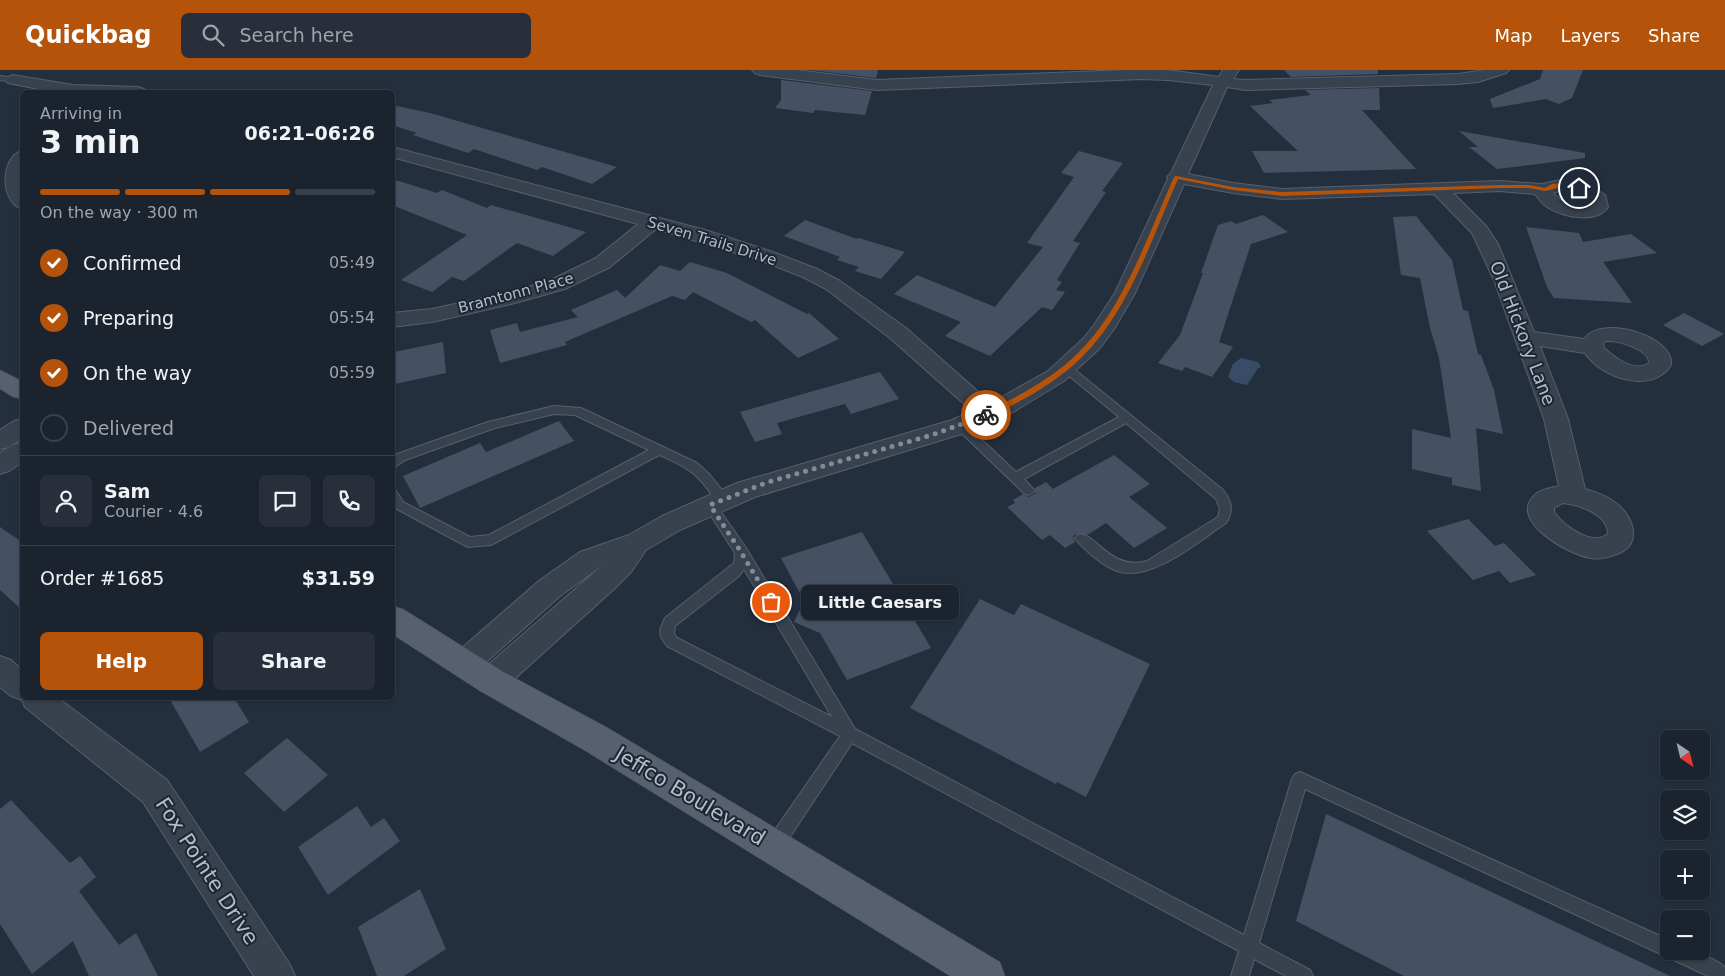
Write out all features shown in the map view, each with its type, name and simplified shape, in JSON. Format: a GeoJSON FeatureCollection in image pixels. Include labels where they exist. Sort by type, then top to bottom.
{"type":"FeatureCollection","features":[{"type":"Feature","properties":{"kind":"main road"},"geometry":{"type":"LineString","coordinates":[[0,378],[20,390]]}},
{"type":"Feature","properties":{"kind":"main road","name":"Jeffco Boulevard"},"geometry":{"type":"LineString","coordinates":[[395,620],[478,673],[596,739],[986,976]]}},
{"type":"Feature","properties":{"kind":"street"},"geometry":{"type":"LineString","coordinates":[[4,81],[34,70]]}},
{"type":"Feature","properties":{"kind":"street"},"geometry":{"type":"LineString","coordinates":[[760,70],[876,84],[1168,74],[1227,76],[1254,85],[1458,79],[1478,77],[1501,70]]}},
{"type":"Feature","properties":{"kind":"street"},"geometry":{"type":"LineString","coordinates":[[478,673],[546,631],[614,575],[637,544],[671,523],[716,502],[768,482],[960,426],[989,414],[1032,392],[1066,368],[1092,343],[1125,293],[1176,177],[1218,89],[1227,76]]}},
{"type":"Feature","properties":{"kind":"street"},"geometry":{"type":"LineString","coordinates":[[4,81],[81,90]]}},
{"type":"Feature","properties":{"kind":"street","name":"Seven Trails Drive"},"geometry":{"type":"LineString","coordinates":[[395,153],[652,222],[766,256],[810,273],[833,285],[898,333],[989,414]]}},
{"type":"Feature","properties":{"kind":"street"},"geometry":{"type":"LineString","coordinates":[[20,159],[12,170],[9,179],[11,191],[20,201]]}},
{"type":"Feature","properties":{"kind":"street"},"geometry":{"type":"LineString","coordinates":[[1176,177],[1233,188],[1282,194],[1520,186],[1545,190]]}},
{"type":"Feature","properties":{"kind":"street","name":"Old Hickory Lane"},"geometry":{"type":"LineString","coordinates":[[1439,189],[1469,218],[1488,244],[1504,280],[1556,419],[1574,495]]}},
{"type":"Feature","properties":{"kind":"street","name":"Bramtonn Place"},"geometry":{"type":"LineString","coordinates":[[395,320],[427,316],[564,283],[586,273],[606,260],[652,222]]}},
{"type":"Feature","properties":{"kind":"street"},"geometry":{"type":"LineString","coordinates":[[1524,337],[1592,347]]}},
{"type":"Feature","properties":{"kind":"street"},"geometry":{"type":"LineString","coordinates":[[0,441],[20,428]]}},
{"type":"Feature","properties":{"kind":"street"},"geometry":{"type":"LineString","coordinates":[[0,465],[20,452]]}},
{"type":"Feature","properties":{"kind":"street"},"geometry":{"type":"LineString","coordinates":[[0,669],[20,685]]}},
{"type":"Feature","properties":{"kind":"street","name":"Fox Pointe Drive"},"geometry":{"type":"LineString","coordinates":[[39,700],[155,791],[276,976]]}},
{"type":"Feature","properties":{"kind":"lane"},"geometry":{"type":"LineString","coordinates":[[1066,368],[1218,492],[1226,506],[1226,514],[1222,520],[1142,569],[1116,566],[1081,538]]}},
{"type":"Feature","properties":{"kind":"lane"},"geometry":{"type":"LineString","coordinates":[[395,462],[401,457],[492,425],[554,410],[577,411],[693,466],[706,478],[741,552],[850,734]]}},
{"type":"Feature","properties":{"kind":"lane"},"geometry":{"type":"LineString","coordinates":[[1015,478],[1128,418]]}},
{"type":"Feature","properties":{"kind":"lane"},"geometry":{"type":"LineString","coordinates":[[960,426],[1029,491]]}},
{"type":"Feature","properties":{"kind":"lane"},"geometry":{"type":"LineString","coordinates":[[395,499],[399,505],[468,542],[491,540],[659,450]]}},
{"type":"Feature","properties":{"kind":"lane"},"geometry":{"type":"LineString","coordinates":[[741,552],[740,567],[670,622],[666,628],[667,636],[672,642],[850,734],[1304,976]]}},
{"type":"Feature","properties":{"kind":"lane"},"geometry":{"type":"LineString","coordinates":[[772,847],[850,734]]}},
{"type":"Feature","properties":{"kind":"lane"},"geometry":{"type":"LineString","coordinates":[[1240,976],[1300,779],[1660,945]]}},
{"type":"Feature","properties":{"kind":"lane"},"geometry":{"type":"LineString","coordinates":[[1694,960],[1713,969],[1722,976]]}},
{"type":"Feature","properties":{"kind":"water"},"geometry":{"type":"Polygon","coordinates":[[[1241,358],[1258,362],[1261,367],[1258,368],[1247,385],[1234,382],[1228,377],[1233,364],[1241,358]]]}},
{"type":"Feature","properties":{"kind":"building"},"geometry":{"type":"Polygon","coordinates":[[[811,70],[878,70],[876,78],[811,70]]]}},
{"type":"Feature","properties":{"kind":"building"},"geometry":{"type":"Polygon","coordinates":[[[1284,70],[1378,70],[1378,74],[1291,77],[1284,70]]]}},
{"type":"Feature","properties":{"kind":"building"},"geometry":{"type":"Polygon","coordinates":[[[1543,70],[1583,70],[1572,98],[1559,104],[1546,99],[1493,108],[1490,99],[1540,79],[1543,70]]]}},
{"type":"Feature","properties":{"kind":"building"},"geometry":{"type":"Polygon","coordinates":[[[781,80],[872,91],[865,115],[815,110],[813,113],[775,108],[781,100],[781,80]]]}},
{"type":"Feature","properties":{"kind":"building"},"geometry":{"type":"Polygon","coordinates":[[[1379,88],[1380,110],[1362,110],[1416,169],[1264,173],[1252,151],[1298,151],[1250,106],[1273,103],[1269,100],[1311,95],[1305,90],[1379,88]]]}},
{"type":"Feature","properties":{"kind":"building"},"geometry":{"type":"Polygon","coordinates":[[[395,106],[430,113],[617,167],[592,184],[542,167],[537,170],[474,149],[468,153],[413,135],[417,133],[395,126],[395,106]]]}},
{"type":"Feature","properties":{"kind":"building"},"geometry":{"type":"Polygon","coordinates":[[[1459,131],[1585,153],[1585,158],[1497,169],[1469,147],[1478,147],[1459,131]]]}},
{"type":"Feature","properties":{"kind":"building"},"geometry":{"type":"Polygon","coordinates":[[[1079,151],[1123,163],[1102,191],[1106,192],[1073,241],[1080,243],[1057,280],[1062,282],[1056,290],[1065,292],[1052,310],[1042,307],[990,356],[945,336],[961,322],[894,294],[917,275],[995,307],[1043,247],[1027,243],[1074,177],[1061,173],[1079,151]]]}},
{"type":"Feature","properties":{"kind":"building"},"geometry":{"type":"Polygon","coordinates":[[[395,180],[437,193],[442,190],[487,208],[491,205],[586,232],[553,256],[517,243],[464,281],[452,277],[432,292],[401,280],[467,235],[395,206],[395,180]]]}},
{"type":"Feature","properties":{"kind":"building"},"geometry":{"type":"Polygon","coordinates":[[[1263,215],[1288,232],[1251,244],[1219,342],[1233,347],[1212,377],[1185,367],[1182,371],[1158,363],[1180,335],[1218,225],[1231,221],[1236,224],[1263,215]]]}},
{"type":"Feature","properties":{"kind":"building"},"geometry":{"type":"Polygon","coordinates":[[[1416,216],[1452,260],[1463,310],[1468,311],[1478,354],[1481,355],[1494,390],[1503,434],[1476,428],[1481,491],[1452,485],[1452,478],[1412,469],[1412,429],[1451,438],[1439,358],[1430,328],[1420,278],[1401,275],[1393,217],[1416,216]]]}},
{"type":"Feature","properties":{"kind":"building"},"geometry":{"type":"Polygon","coordinates":[[[805,220],[857,239],[905,252],[881,279],[855,271],[859,267],[837,260],[840,257],[784,236],[805,220]]]}},
{"type":"Feature","properties":{"kind":"building"},"geometry":{"type":"Polygon","coordinates":[[[1526,227],[1579,233],[1583,242],[1631,234],[1657,253],[1603,262],[1632,303],[1554,298],[1547,287],[1526,227]]]}},
{"type":"Feature","properties":{"kind":"building"},"geometry":{"type":"Polygon","coordinates":[[[690,262],[727,273],[807,314],[809,313],[839,339],[798,358],[755,320],[751,322],[693,292],[685,300],[672,296],[565,342],[567,345],[500,363],[490,330],[517,323],[520,332],[578,317],[571,310],[617,290],[625,298],[660,265],[680,271],[690,262]]]}},
{"type":"Feature","properties":{"kind":"building"},"geometry":{"type":"Polygon","coordinates":[[[1684,313],[1724,334],[1702,346],[1663,325],[1684,313]]]}},
{"type":"Feature","properties":{"kind":"building"},"geometry":{"type":"Polygon","coordinates":[[[443,342],[446,373],[395,384],[395,352],[443,342]]]}},
{"type":"Feature","properties":{"kind":"building"},"geometry":{"type":"Polygon","coordinates":[[[880,372],[899,399],[851,414],[845,404],[777,423],[782,434],[755,442],[740,412],[880,372]]]}},
{"type":"Feature","properties":{"kind":"building"},"geometry":{"type":"Polygon","coordinates":[[[559,421],[574,441],[420,508],[403,476],[480,443],[486,452],[559,421]]]}},
{"type":"Feature","properties":{"kind":"building"},"geometry":{"type":"Polygon","coordinates":[[[1114,455],[1150,484],[1129,497],[1167,528],[1134,548],[1106,523],[1087,535],[1075,534],[1073,537],[1075,542],[1065,548],[1050,535],[1042,540],[1007,507],[1015,503],[1013,500],[1023,494],[1029,497],[1036,493],[1035,488],[1046,482],[1053,489],[1114,455]]]}},
{"type":"Feature","properties":{"kind":"building"},"geometry":{"type":"Polygon","coordinates":[[[1468,519],[1495,546],[1504,543],[1536,575],[1510,583],[1499,571],[1473,580],[1427,531],[1468,519]]]}},
{"type":"Feature","properties":{"kind":"building"},"geometry":{"type":"Polygon","coordinates":[[[0,527],[20,541],[20,608],[0,590],[0,527]]]}},
{"type":"Feature","properties":{"kind":"building"},"geometry":{"type":"Polygon","coordinates":[[[862,532],[931,648],[847,680],[820,633],[794,622],[804,601],[781,558],[862,532]]]}},
{"type":"Feature","properties":{"kind":"building"},"geometry":{"type":"Polygon","coordinates":[[[980,599],[1014,615],[1021,604],[1150,664],[1086,797],[1057,782],[1056,784],[910,708],[980,599]]]}},
{"type":"Feature","properties":{"kind":"building"},"geometry":{"type":"Polygon","coordinates":[[[170,700],[235,700],[249,722],[200,752],[170,700]]]}},
{"type":"Feature","properties":{"kind":"building"},"geometry":{"type":"Polygon","coordinates":[[[287,738],[328,775],[284,812],[244,773],[287,738]]]}},
{"type":"Feature","properties":{"kind":"building"},"geometry":{"type":"Polygon","coordinates":[[[11,800],[70,863],[80,856],[96,877],[79,891],[119,945],[136,933],[158,976],[89,976],[73,941],[32,974],[0,924],[0,809],[11,800]]]}},
{"type":"Feature","properties":{"kind":"building"},"geometry":{"type":"Polygon","coordinates":[[[357,806],[371,827],[384,818],[400,841],[328,895],[298,847],[357,806]]]}},
{"type":"Feature","properties":{"kind":"building"},"geometry":{"type":"Polygon","coordinates":[[[1326,814],[1670,976],[1404,976],[1296,921],[1326,814]]]}},
{"type":"Feature","properties":{"kind":"building"},"geometry":{"type":"Polygon","coordinates":[[[420,889],[446,949],[404,976],[377,976],[358,927],[420,889]]]}},
{"type":"Feature","properties":{"kind":"way so far"},"geometry":{"type":"LineString","coordinates":[[771,602],[710,505],[768,482],[932,435],[986,415]]}},
{"type":"Feature","properties":{"kind":"place","name":"Little Caesars"},"geometry":{"type":"Point","coordinates":[771,602]}},
{"type":"Feature","properties":{"kind":"route"},"geometry":{"type":"LineString","coordinates":[[986,415],[1022,398],[1056,376],[1092,343],[1125,293],[1176,177],[1251,191],[1282,194],[1499,186],[1529,187],[1545,190],[1554,185],[1579,188]]}}]}
